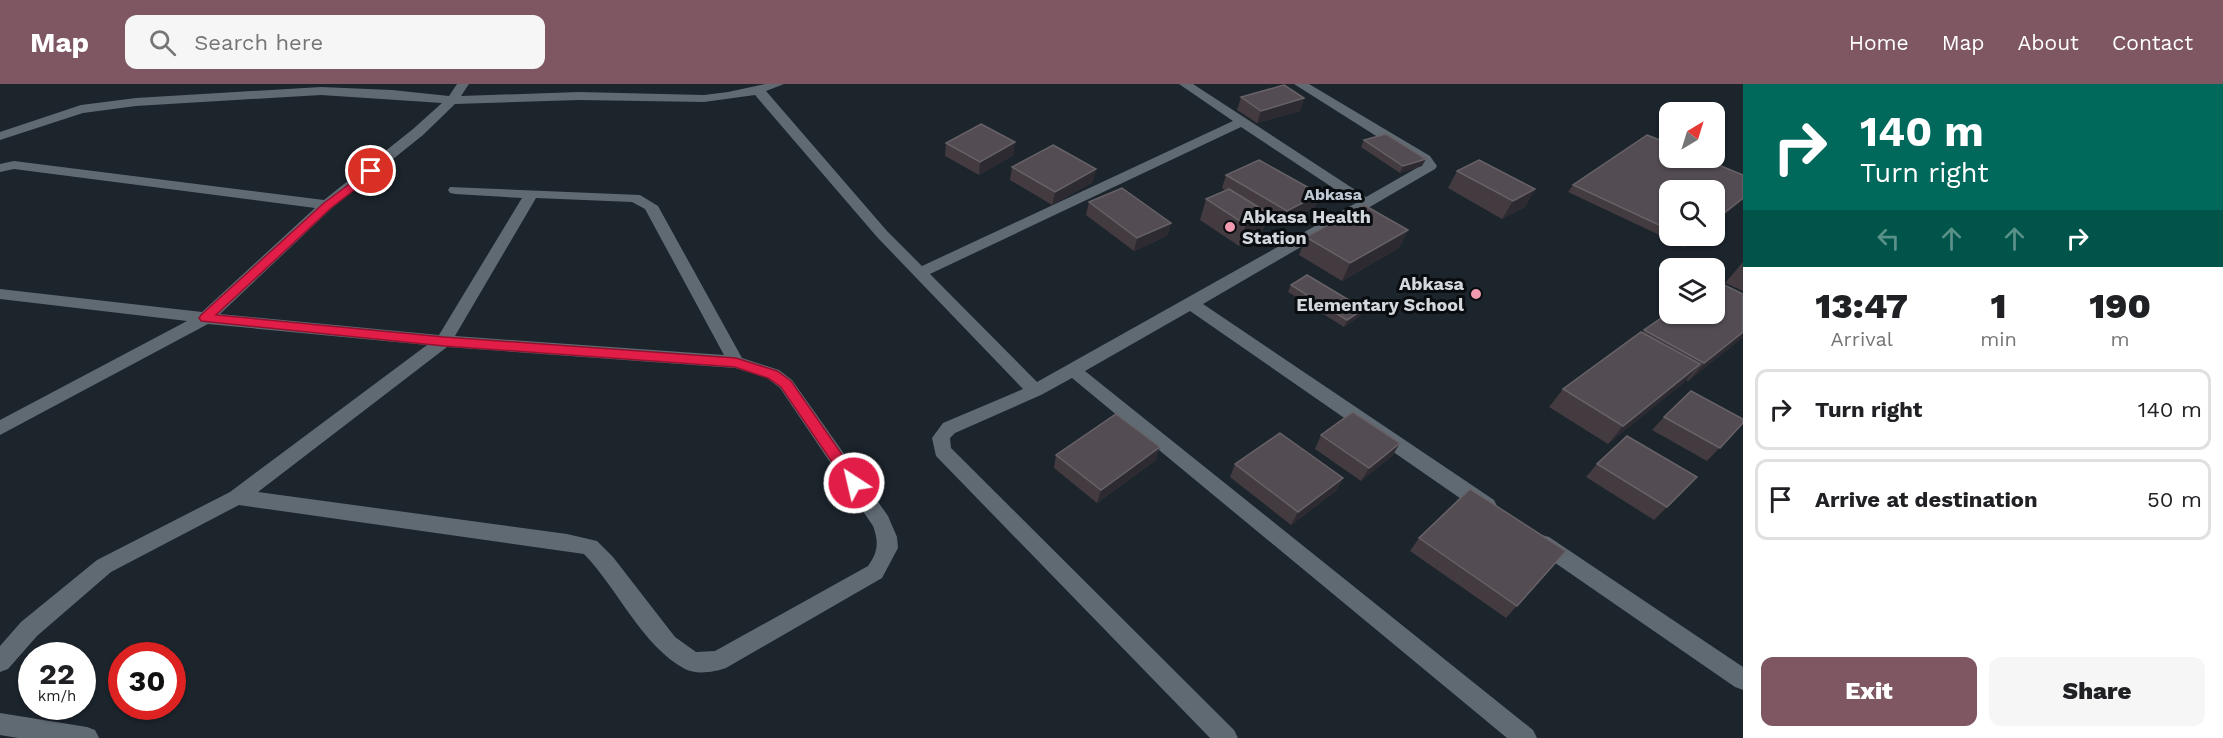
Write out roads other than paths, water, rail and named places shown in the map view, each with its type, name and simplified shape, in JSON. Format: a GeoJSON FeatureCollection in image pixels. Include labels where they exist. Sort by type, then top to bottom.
{"type":"FeatureCollection","features":[{"type":"Feature","properties":{"kind":"street"},"geometry":{"type":"LineString","coordinates":[[0,428],[206,318],[327,205],[418,132],[452,100],[463,84]]}},
{"type":"Feature","properties":{"kind":"street"},"geometry":{"type":"LineString","coordinates":[[0,136],[35,122],[81,109],[136,102],[321,90],[452,100],[580,96],[690,101],[759,91],[778,84]]}},
{"type":"Feature","properties":{"kind":"street"},"geometry":{"type":"LineString","coordinates":[[1185,84],[1366,203]]}},
{"type":"Feature","properties":{"kind":"street"},"geometry":{"type":"LineString","coordinates":[[1226,738],[943,451],[940,442],[941,436],[949,428],[1035,391],[1428,168],[1429,163],[1300,84]]}},
{"type":"Feature","properties":{"kind":"street"},"geometry":{"type":"LineString","coordinates":[[759,91],[882,234],[1035,391]]}},
{"type":"Feature","properties":{"kind":"street"},"geometry":{"type":"LineString","coordinates":[[919,273],[1241,122]]}},
{"type":"Feature","properties":{"kind":"street"},"geometry":{"type":"LineString","coordinates":[[0,168],[14,165],[327,205]]}},
{"type":"Feature","properties":{"kind":"street"},"geometry":{"type":"LineString","coordinates":[[454,190],[636,198],[645,202],[651,206],[736,362]]}},
{"type":"Feature","properties":{"kind":"street"},"geometry":{"type":"LineString","coordinates":[[0,662],[28,629],[104,566],[237,497],[444,342],[531,194]]}},
{"type":"Feature","properties":{"kind":"street"},"geometry":{"type":"LineString","coordinates":[[0,294],[444,342],[736,362],[772,374],[786,384],[881,522],[889,539],[887,556],[875,572],[717,661],[693,662],[667,644],[606,563],[590,547],[237,497]]}},
{"type":"Feature","properties":{"kind":"street"},"geometry":{"type":"LineString","coordinates":[[1191,304],[1506,519]]}},
{"type":"Feature","properties":{"kind":"street"},"geometry":{"type":"LineString","coordinates":[[1072,370],[1525,738]]}},
{"type":"Feature","properties":{"kind":"street"},"geometry":{"type":"LineString","coordinates":[[1526,532],[1743,680]]}},
{"type":"Feature","properties":{"kind":"street"},"geometry":{"type":"LineString","coordinates":[[0,724],[87,738]]}},
{"type":"Feature","properties":{"kind":"place","name":"Abkasa Health Station"},"geometry":{"type":"Point","coordinates":[1230,227]}},
{"type":"Feature","properties":{"kind":"place","name":"Abkasa Elementary School"},"geometry":{"type":"Point","coordinates":[1476,294]}},
{"type":"Feature","properties":{"kind":"district","name":"Abkasa"},"geometry":{"type":"Point","coordinates":[1333,194]}}]}
